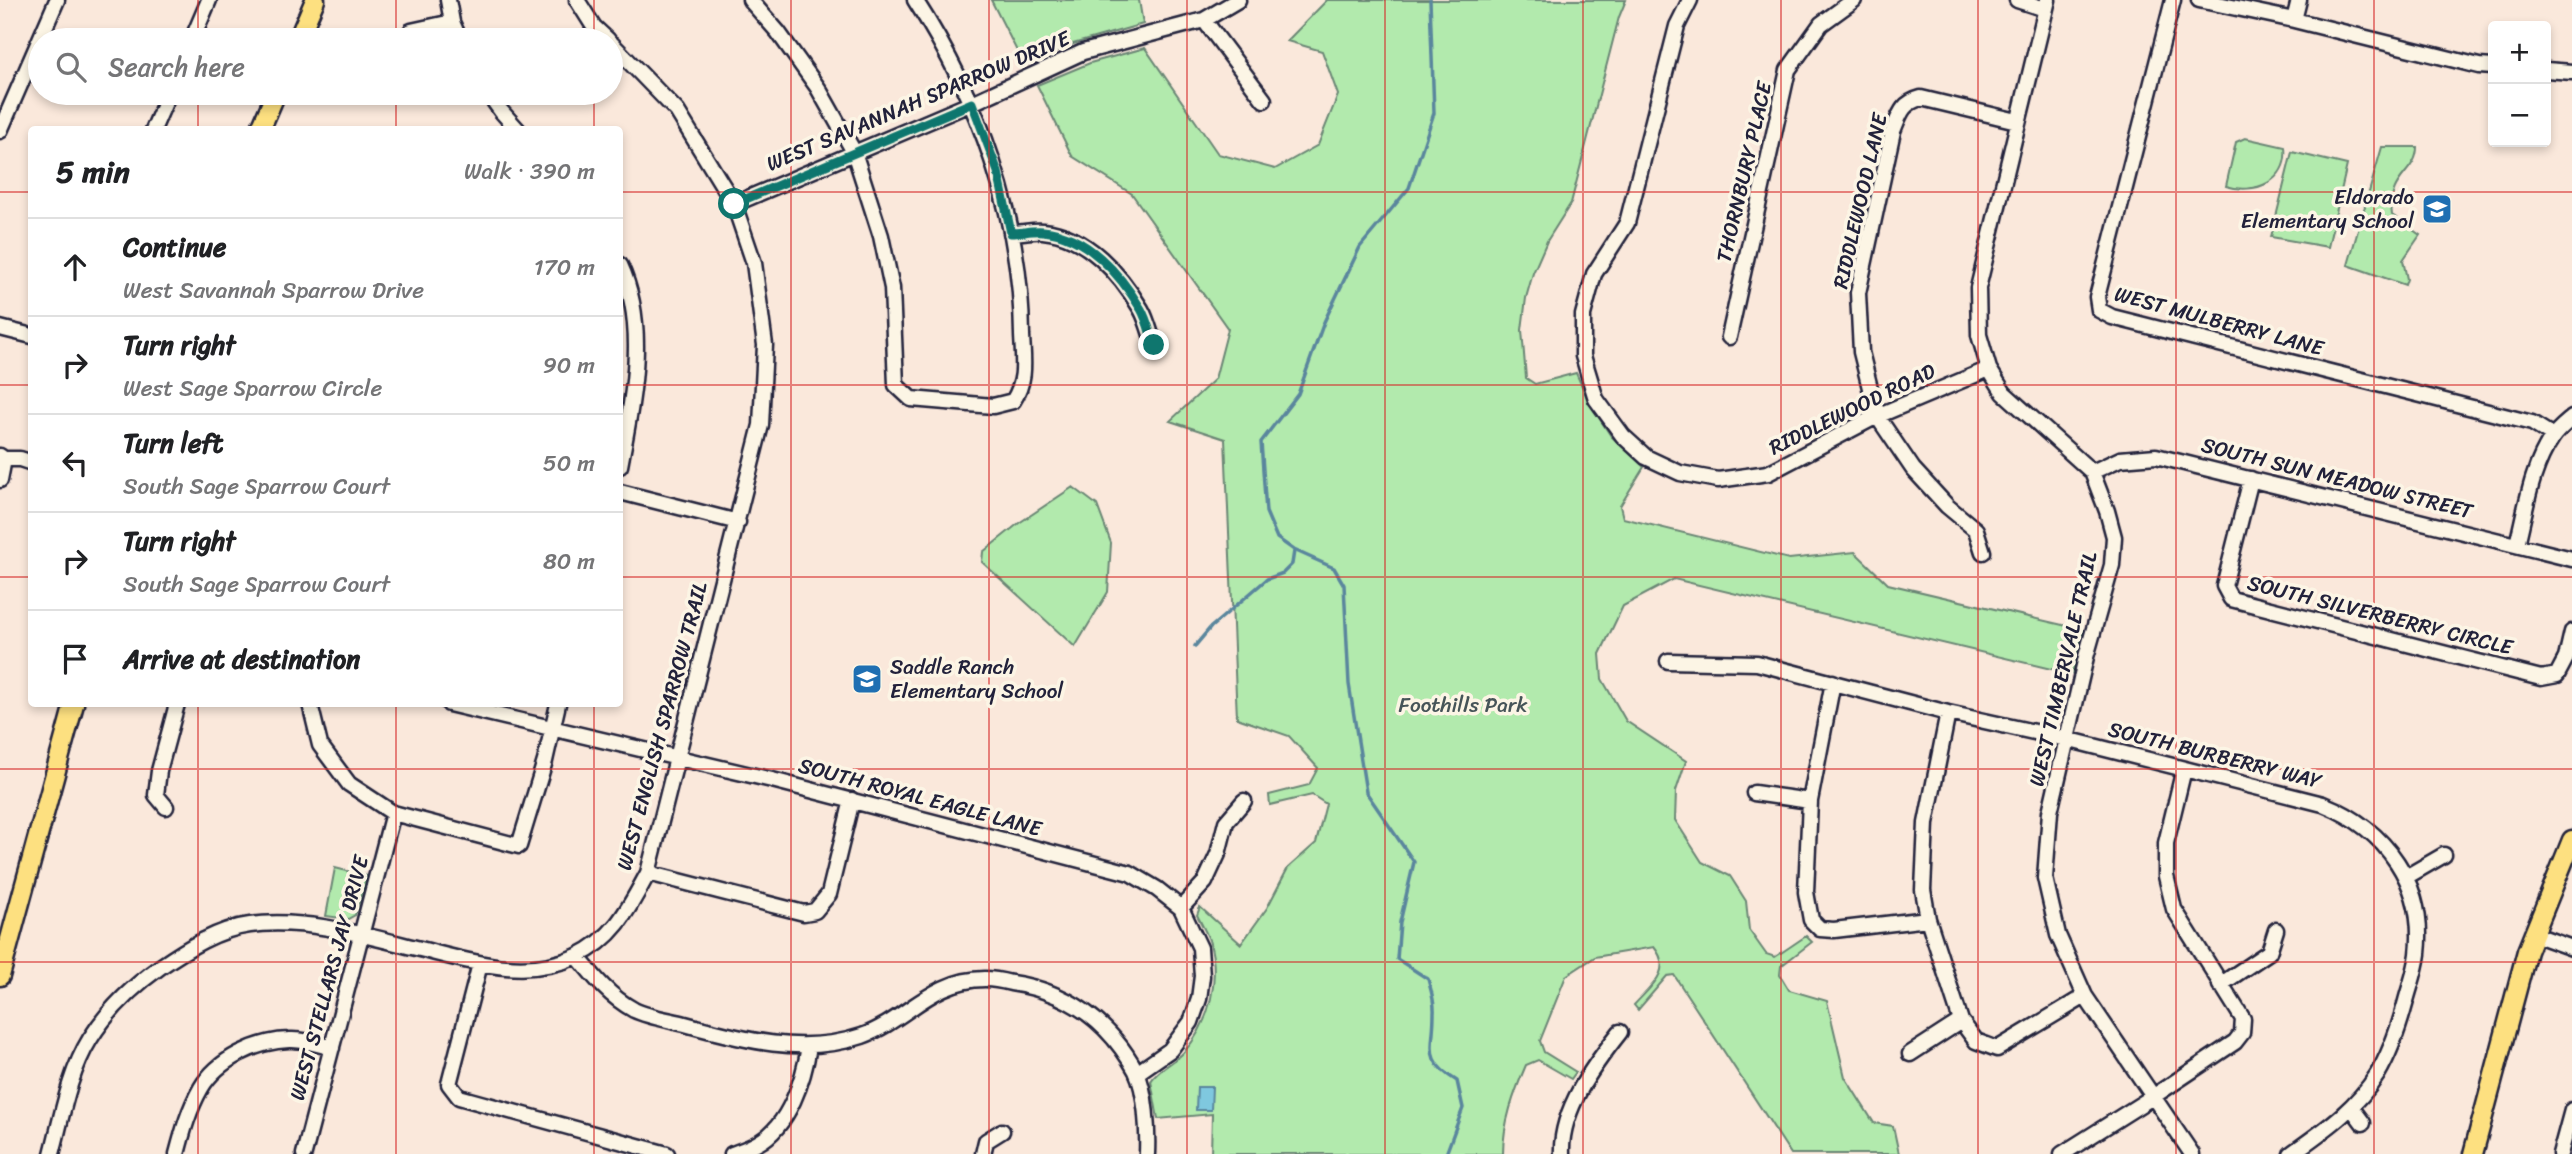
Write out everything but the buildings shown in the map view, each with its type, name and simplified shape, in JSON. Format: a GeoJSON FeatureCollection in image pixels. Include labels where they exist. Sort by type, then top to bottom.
{"type":"FeatureCollection","features":[{"type":"Feature","properties":{"kind":"main road"},"geometry":{"type":"LineString","coordinates":[[303,28],[315,0]]}},
{"type":"Feature","properties":{"kind":"main road"},"geometry":{"type":"LineString","coordinates":[[262,126],[271,105]]}},
{"type":"Feature","properties":{"kind":"main road"},"geometry":{"type":"LineString","coordinates":[[0,976],[73,707]]}},
{"type":"Feature","properties":{"kind":"main road"},"geometry":{"type":"LineString","coordinates":[[2473,1154],[2504,1031],[2533,934],[2572,840]]}},
{"type":"Feature","properties":{"kind":"street"},"geometry":{"type":"LineString","coordinates":[[45,28],[57,0]]}},
{"type":"Feature","properties":{"kind":"street"},"geometry":{"type":"LineString","coordinates":[[197,28],[209,0]]}},
{"type":"Feature","properties":{"kind":"street"},"geometry":{"type":"LineString","coordinates":[[448,0],[455,28]]}},
{"type":"Feature","properties":{"kind":"street","name":"WEST ENGLISH SPARROW TRAIL"},"geometry":{"type":"LineString","coordinates":[[577,0],[595,28]]}},
{"type":"Feature","properties":{"kind":"street"},"geometry":{"type":"LineString","coordinates":[[750,0],[778,32],[818,88],[854,152],[881,236],[892,288],[897,385],[911,399],[993,406],[1013,401],[1023,386],[1022,313],[1011,233],[998,172],[972,103],[936,33],[915,0]]}},
{"type":"Feature","properties":{"kind":"street","name":"WEST SAVANNAH SPARROW DRIVE"},"geometry":{"type":"LineString","coordinates":[[734,204],[972,103],[1083,52],[1204,20],[1238,0]]}},
{"type":"Feature","properties":{"kind":"street","name":"RIDDLEWOOD ROAD"},"geometry":{"type":"LineString","coordinates":[[1690,0],[1677,26],[1627,223],[1594,274],[1583,316],[1583,356],[1596,399],[1623,436],[1646,457],[1680,473],[1718,480],[1768,474],[1877,416],[1989,369]]}},
{"type":"Feature","properties":{"kind":"street","name":"THORNBURY PLACE"},"geometry":{"type":"LineString","coordinates":[[1728,337],[1788,70],[1821,24],[1854,0]]}},
{"type":"Feature","properties":{"kind":"street"},"geometry":{"type":"LineString","coordinates":[[2017,0],[2047,4]]}},
{"type":"Feature","properties":{"kind":"street","name":"WEST MULBERRY LANE"},"geometry":{"type":"LineString","coordinates":[[2173,0],[2097,297],[2099,310],[2112,317],[2532,423],[2553,436]]}},
{"type":"Feature","properties":{"kind":"street"},"geometry":{"type":"LineString","coordinates":[[2199,0],[2488,67]]}},
{"type":"Feature","properties":{"kind":"street"},"geometry":{"type":"LineString","coordinates":[[2294,20],[2299,0]]}},
{"type":"Feature","properties":{"kind":"street","name":"WEST TIMBERVALE TRAIL"},"geometry":{"type":"LineString","coordinates":[[2047,4],[1978,288],[1977,312],[1979,335],[1989,369],[2004,393],[2092,472],[2114,537],[2112,565],[2086,657],[2050,812],[2045,878],[2057,935],[2085,996],[2192,1154]]}},
{"type":"Feature","properties":{"kind":"street"},"geometry":{"type":"LineString","coordinates":[[1204,20],[1264,100]]}},
{"type":"Feature","properties":{"kind":"street"},"geometry":{"type":"LineString","coordinates":[[427,28],[452,22]]}},
{"type":"Feature","properties":{"kind":"street","name":"WEST ENGLISH SPARROW TRAIL"},"geometry":{"type":"LineString","coordinates":[[52,1154],[74,1074],[89,1040],[111,1010],[137,984],[179,954],[218,934],[250,925],[292,924],[362,934],[480,964],[515,968],[539,967],[577,956],[599,942],[621,923],[648,873],[761,425],[766,366],[754,263],[734,204],[677,111],[623,56]]}},
{"type":"Feature","properties":{"kind":"street"},"geometry":{"type":"LineString","coordinates":[[0,131],[28,67]]}},
{"type":"Feature","properties":{"kind":"street"},"geometry":{"type":"LineString","coordinates":[[2551,70],[2572,72]]}},
{"type":"Feature","properties":{"kind":"street","name":"RIDDLEWOOD LANE"},"geometry":{"type":"LineString","coordinates":[[1983,552],[1976,530],[1947,506],[1913,469],[1877,416],[1861,352],[1858,293],[1893,131],[1902,107],[1909,101],[1921,98],[2017,121]]}},
{"type":"Feature","properties":{"kind":"street"},"geometry":{"type":"LineString","coordinates":[[155,126],[164,105]]}},
{"type":"Feature","properties":{"kind":"street"},"geometry":{"type":"LineString","coordinates":[[497,105],[514,126]]}},
{"type":"Feature","properties":{"kind":"street"},"geometry":{"type":"LineString","coordinates":[[1011,233],[1044,231],[1069,238],[1090,249],[1107,263],[1142,311],[1154,345]]}},
{"type":"Feature","properties":{"kind":"street"},"geometry":{"type":"LineString","coordinates":[[623,272],[635,321],[635,379],[623,449]]}},
{"type":"Feature","properties":{"kind":"street"},"geometry":{"type":"LineString","coordinates":[[0,328],[28,335]]}},
{"type":"Feature","properties":{"kind":"street"},"geometry":{"type":"LineString","coordinates":[[2517,544],[2533,476],[2553,436],[2572,418]]}},
{"type":"Feature","properties":{"kind":"street","name":"SOUTH SUN MEADOW STREET"},"geometry":{"type":"LineString","coordinates":[[2092,472],[2120,459],[2155,456],[2572,559]]}},
{"type":"Feature","properties":{"kind":"street"},"geometry":{"type":"LineString","coordinates":[[0,480],[2,458],[28,462]]}},
{"type":"Feature","properties":{"kind":"street","name":"SOUTH SILVERBERRY CIRCLE"},"geometry":{"type":"LineString","coordinates":[[2252,479],[2224,586],[2231,599],[2541,678],[2557,675],[2566,658],[2572,632]]}},
{"type":"Feature","properties":{"kind":"street"},"geometry":{"type":"LineString","coordinates":[[623,493],[738,522]]}},
{"type":"Feature","properties":{"kind":"street","name":"SOUTH BURBERRY WAY"},"geometry":{"type":"LineString","coordinates":[[1668,661],[1757,663],[1948,713],[2066,739],[2323,804],[2341,811],[2375,834],[2406,877],[2415,899],[2419,930],[2418,956],[2398,1029],[2376,1076],[2338,1121],[2291,1154]]}},
{"type":"Feature","properties":{"kind":"street"},"geometry":{"type":"LineString","coordinates":[[1833,682],[1810,801],[1806,892],[1811,920],[1820,929],[1834,930],[1928,919]]}},
{"type":"Feature","properties":{"kind":"street"},"geometry":{"type":"LineString","coordinates":[[166,807],[156,795],[159,771],[176,707]]}},
{"type":"Feature","properties":{"kind":"street"},"geometry":{"type":"LineString","coordinates":[[311,707],[320,745],[349,784],[393,813],[519,846],[545,761],[557,707]]}},
{"type":"Feature","properties":{"kind":"street","name":"SOUTH ROYAL EAGLE LANE"},"geometry":{"type":"LineString","coordinates":[[462,707],[852,800],[1130,873],[1181,908],[1200,948],[1202,976],[1199,999],[1191,1021],[1170,1050],[1137,1073]]}},
{"type":"Feature","properties":{"kind":"street"},"geometry":{"type":"LineString","coordinates":[[1948,713],[1926,823],[1923,890],[1928,919],[1961,1021],[1976,1041],[1997,1049],[2085,996]]}},
{"type":"Feature","properties":{"kind":"street"},"geometry":{"type":"LineString","coordinates":[[2062,1154],[2235,1042],[2242,1033],[2243,1019],[2174,909],[2165,876],[2166,843],[2183,769]]}},
{"type":"Feature","properties":{"kind":"street"},"geometry":{"type":"LineString","coordinates":[[1754,793],[1810,801]]}},
{"type":"Feature","properties":{"kind":"street"},"geometry":{"type":"LineString","coordinates":[[648,873],[804,913],[815,911],[829,894],[852,800]]}},
{"type":"Feature","properties":{"kind":"street"},"geometry":{"type":"LineString","coordinates":[[1181,908],[1205,882],[1218,854],[1226,821],[1244,801]]}},
{"type":"Feature","properties":{"kind":"street","name":"WEST STELLARS JAY DRIVE"},"geometry":{"type":"LineString","coordinates":[[304,1154],[393,813]]}},
{"type":"Feature","properties":{"kind":"street"},"geometry":{"type":"LineString","coordinates":[[2406,877],[2444,855]]}},
{"type":"Feature","properties":{"kind":"street"},"geometry":{"type":"LineString","coordinates":[[2220,985],[2269,952],[2276,930]]}},
{"type":"Feature","properties":{"kind":"street"},"geometry":{"type":"LineString","coordinates":[[2533,934],[2572,948]]}},
{"type":"Feature","properties":{"kind":"street"},"geometry":{"type":"LineString","coordinates":[[577,956],[606,991],[636,1010],[750,1042],[809,1046],[862,1036],[947,985],[985,979],[1022,984],[1054,994],[1083,1008],[1109,1031],[1137,1073],[1145,1110],[1147,1154]]}},
{"type":"Feature","properties":{"kind":"street"},"geometry":{"type":"LineString","coordinates":[[480,964],[449,1084],[459,1097],[667,1154]]}},
{"type":"Feature","properties":{"kind":"street"},"geometry":{"type":"LineString","coordinates":[[1910,1054],[1961,1021]]}},
{"type":"Feature","properties":{"kind":"street"},"geometry":{"type":"LineString","coordinates":[[1562,1154],[1561,1139],[1575,1100],[1601,1056],[1620,1032]]}},
{"type":"Feature","properties":{"kind":"street"},"geometry":{"type":"LineString","coordinates":[[177,1154],[187,1116],[197,1095],[222,1063],[255,1047],[289,1040],[332,1048]]}},
{"type":"Feature","properties":{"kind":"street"},"geometry":{"type":"LineString","coordinates":[[732,1154],[764,1148],[794,1100],[806,1065],[809,1046]]}},
{"type":"Feature","properties":{"kind":"street"},"geometry":{"type":"LineString","coordinates":[[2351,1107],[2363,1123]]}},
{"type":"Feature","properties":{"kind":"street"},"geometry":{"type":"LineString","coordinates":[[2560,1154],[2572,1110]]}},
{"type":"Feature","properties":{"kind":"street"},"geometry":{"type":"LineString","coordinates":[[983,1154],[986,1141],[1002,1131]]}},
{"type":"Feature","properties":{"kind":"green space"},"geometry":{"type":"Polygon","coordinates":[[[991,0],[1139,0],[1143,24],[1073,44],[1024,65],[991,0]]]}},
{"type":"Feature","properties":{"kind":"green space","name":"Foothills Park"},"geometry":{"type":"Polygon","coordinates":[[[1327,0],[1626,0],[1619,17],[1571,203],[1547,241],[1533,273],[1526,298],[1522,330],[1526,378],[1535,384],[1576,373],[1590,404],[1611,436],[1644,467],[1620,506],[1623,518],[1789,559],[1855,552],[1888,584],[2084,630],[2072,674],[1674,579],[1623,606],[1600,654],[1602,679],[1626,721],[1686,761],[1676,791],[1675,820],[1702,862],[1730,876],[1746,901],[1749,930],[1766,954],[1775,957],[1806,936],[1812,942],[1781,966],[1780,975],[1789,990],[1827,1001],[1845,1077],[1874,1123],[1893,1126],[1899,1154],[1791,1154],[1674,975],[1667,976],[1638,1010],[1634,1005],[1653,985],[1661,971],[1660,956],[1654,947],[1595,957],[1566,976],[1540,1041],[1544,1052],[1576,1072],[1571,1079],[1538,1060],[1526,1065],[1510,1108],[1503,1154],[1211,1154],[1212,1114],[1158,1119],[1151,1081],[1180,1056],[1193,1040],[1201,1028],[1211,999],[1214,969],[1209,940],[1197,915],[1200,907],[1241,944],[1267,908],[1288,868],[1316,843],[1326,804],[1312,795],[1270,805],[1269,795],[1309,785],[1318,768],[1289,736],[1237,718],[1225,439],[1170,421],[1215,379],[1228,329],[1132,194],[1072,156],[1037,85],[1090,63],[1145,48],[1218,154],[1275,169],[1318,145],[1338,95],[1322,51],[1287,41],[1327,0]]]}},
{"type":"Feature","properties":{"kind":"green space"},"geometry":{"type":"Polygon","coordinates":[[[2245,138],[2285,147],[2285,159],[2281,169],[2268,183],[2248,189],[2226,186],[2236,142],[2245,138]]]}},
{"type":"Feature","properties":{"kind":"green space"},"geometry":{"type":"Polygon","coordinates":[[[2382,147],[2417,147],[2416,156],[2398,183],[2392,202],[2392,215],[2420,235],[2403,260],[2407,279],[2405,285],[2348,265],[2382,147]]]}},
{"type":"Feature","properties":{"kind":"green space"},"geometry":{"type":"Polygon","coordinates":[[[2292,152],[2347,165],[2328,247],[2271,237],[2292,152]]]}},
{"type":"Feature","properties":{"kind":"green space"},"geometry":{"type":"Polygon","coordinates":[[[1073,487],[1097,505],[1111,543],[1108,592],[1075,647],[982,562],[983,552],[1019,523],[1073,487]]]}},
{"type":"Feature","properties":{"kind":"green space"},"geometry":{"type":"Polygon","coordinates":[[[335,868],[367,876],[355,915],[348,919],[326,916],[335,868]]]}},
{"type":"Feature","properties":{"kind":"water"},"geometry":{"type":"Polygon","coordinates":[[[1197,1087],[1212,1087],[1211,1110],[1196,1110],[1197,1087]]]}},
{"type":"Feature","properties":{"kind":"waterway"},"geometry":{"type":"LineString","coordinates":[[1430,0],[1434,113],[1409,188],[1360,247],[1324,322],[1298,394],[1261,442],[1266,512],[1277,538],[1294,550],[1334,568],[1344,585],[1349,684],[1366,792],[1414,862],[1400,922],[1397,959],[1428,979],[1434,1005],[1432,1053],[1439,1067],[1457,1081],[1463,1108],[1446,1154]]}},
{"type":"Feature","properties":{"kind":"waterway"},"geometry":{"type":"LineString","coordinates":[[1195,646],[1211,627],[1267,579],[1283,573],[1292,564],[1294,551]]}},
{"type":"Feature","properties":{"kind":"place","name":"Eldorado Elementary School"},"geometry":{"type":"Point","coordinates":[2437,209]}},
{"type":"Feature","properties":{"kind":"place","name":"Saddle Ranch Elementary School"},"geometry":{"type":"Point","coordinates":[867,679]}},
{"type":"Feature","properties":{"kind":"route"},"geometry":{"type":"LineString","coordinates":[[734,204],[972,103],[998,172],[1011,233],[1044,231],[1069,238],[1090,249],[1107,263],[1142,311],[1154,345]]}}]}
